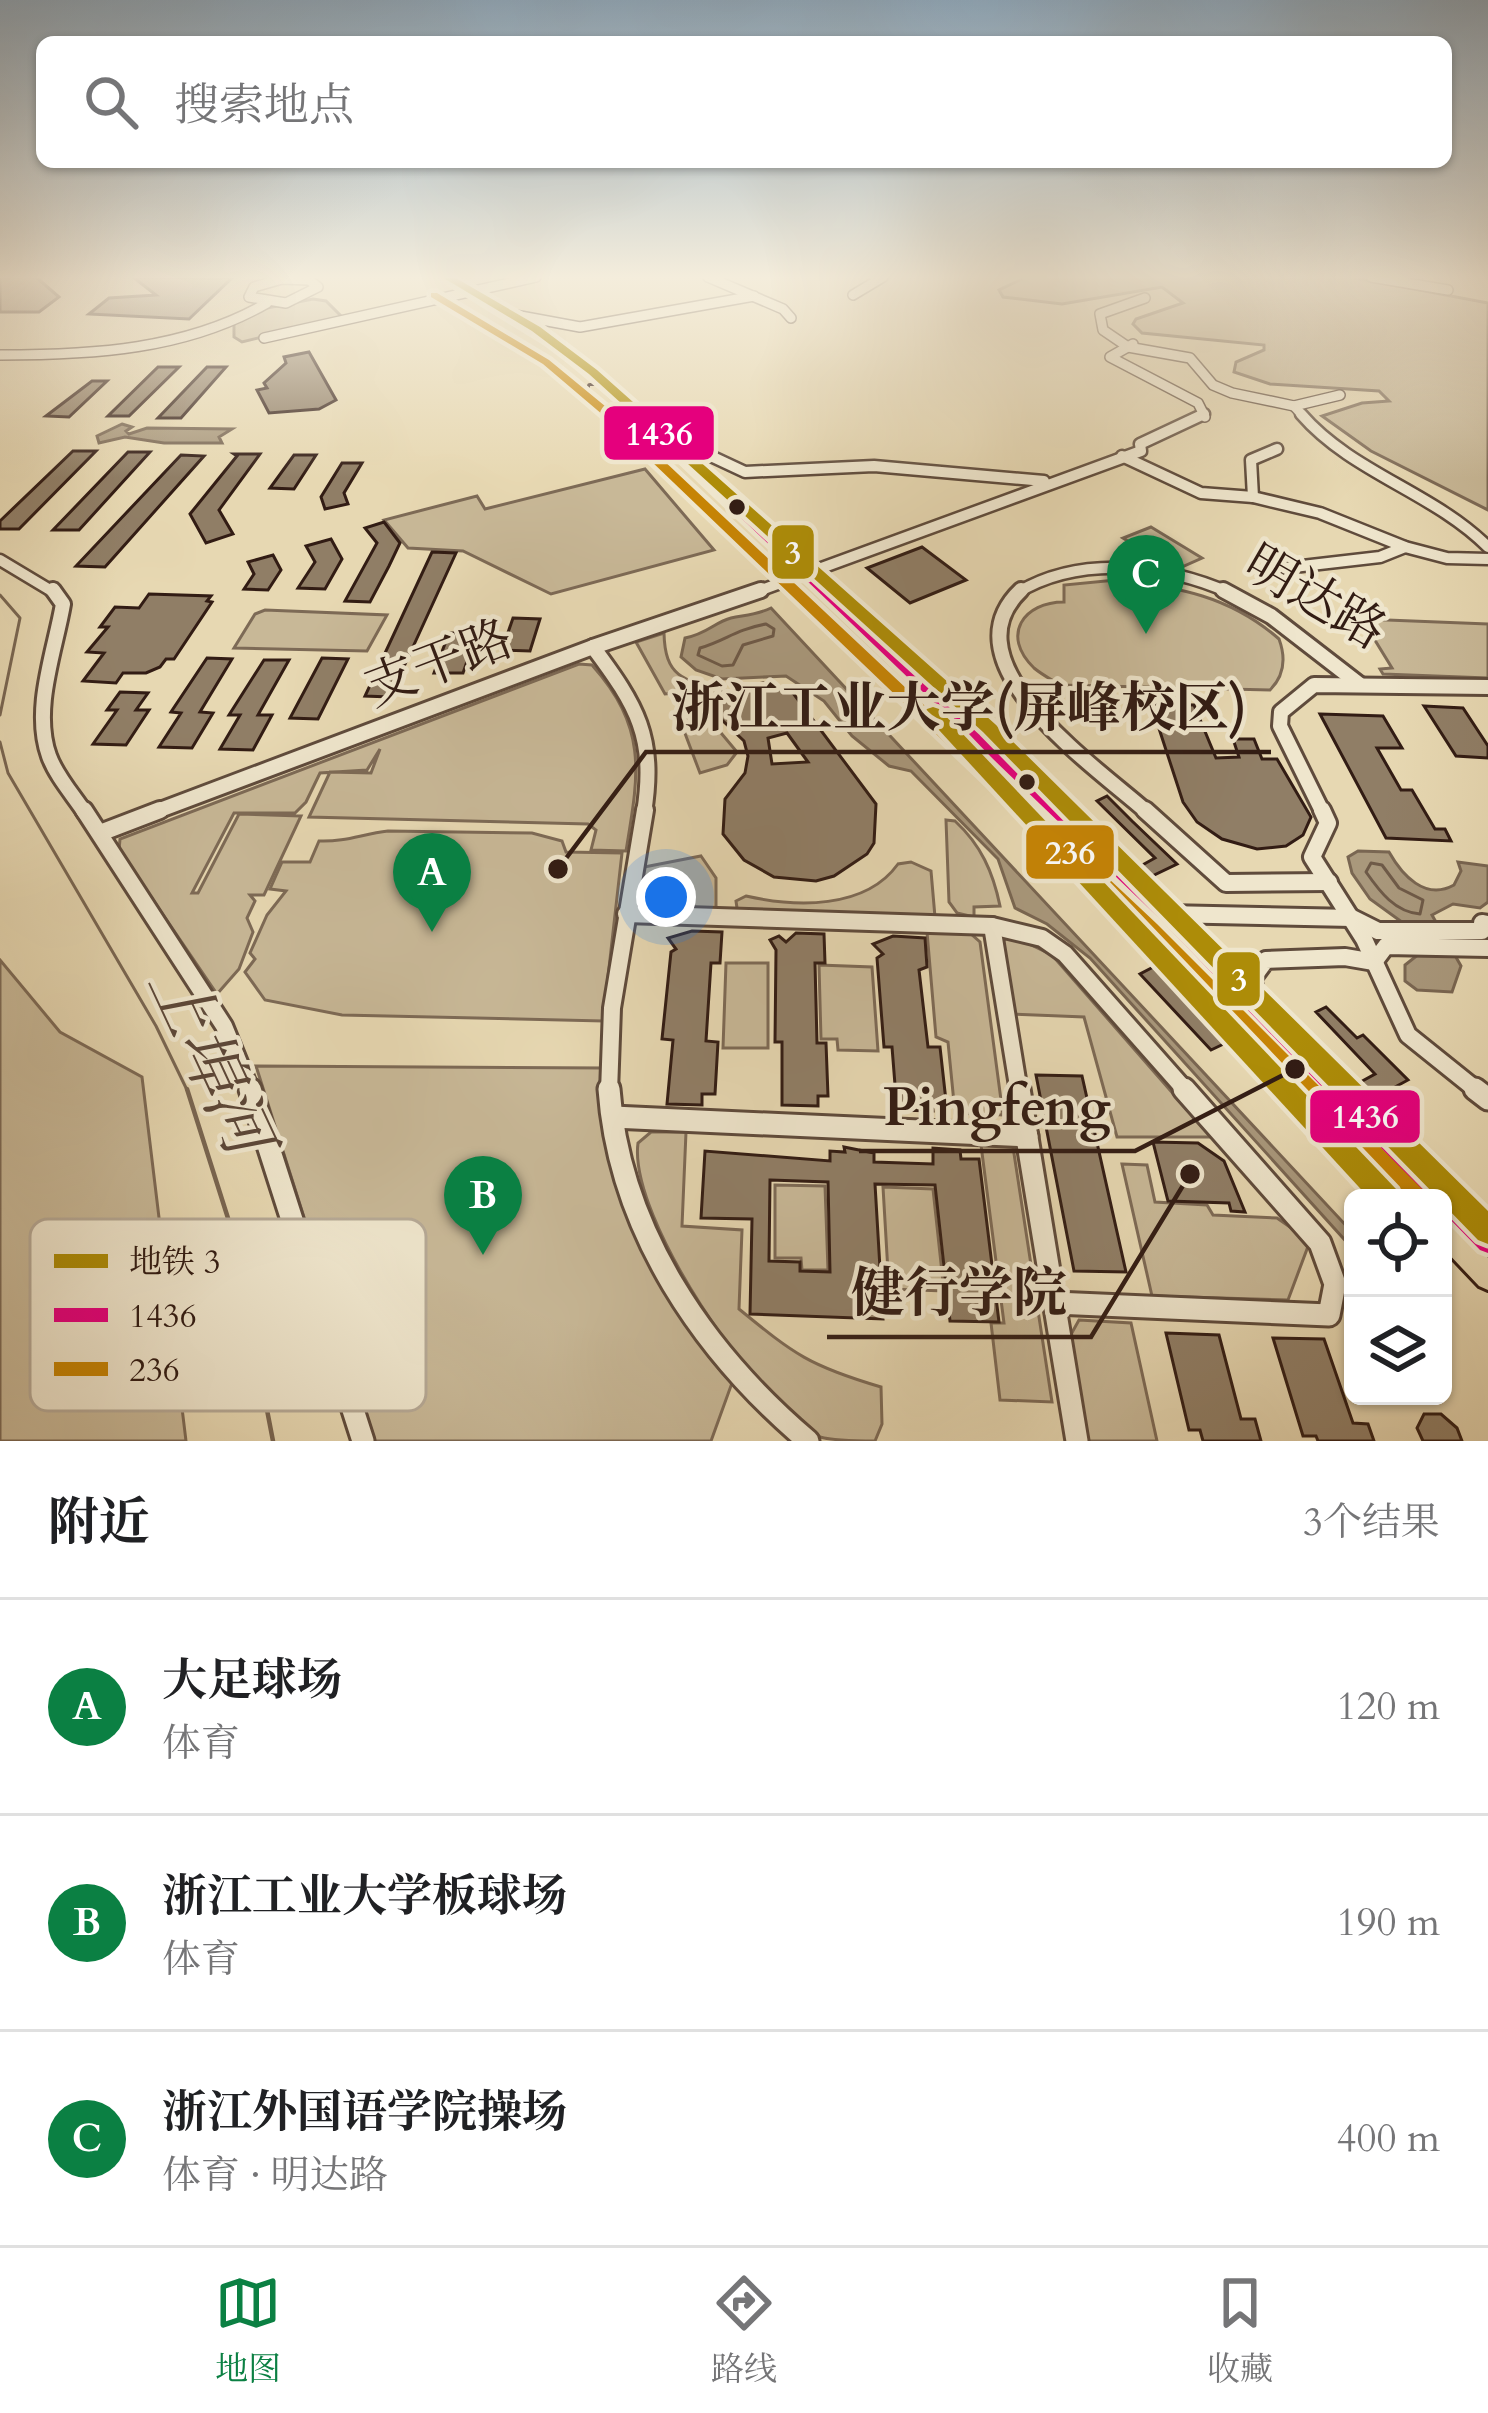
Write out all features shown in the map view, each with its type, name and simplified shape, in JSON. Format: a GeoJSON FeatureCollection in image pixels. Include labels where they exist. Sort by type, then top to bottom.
{"type":"FeatureCollection","features":[{"type":"Feature","properties":{"kind":"main road"},"geometry":{"type":"LineString","coordinates":[[548,344],[1166,914],[1488,1242]]}},
{"type":"Feature","properties":{"kind":"main road"},"geometry":{"type":"LineString","coordinates":[[550,344],[664,438],[1403,1189]]}},
{"type":"Feature","properties":{"kind":"main road"},"geometry":{"type":"LineString","coordinates":[[1452,1239],[1488,1277]]}},
{"type":"Feature","properties":{"kind":"street"},"geometry":{"type":"LineString","coordinates":[[0,364],[6,355],[70,354],[138,344]]}},
{"type":"Feature","properties":{"kind":"street"},"geometry":{"type":"LineString","coordinates":[[1130,345],[1190,358],[1214,385],[1294,406],[1340,394]]}},
{"type":"Feature","properties":{"kind":"street","name":"支干路"},"geometry":{"type":"LineString","coordinates":[[100,833],[593,647],[896,544],[1141,451],[1140,444],[1206,417],[1198,403],[1110,357],[1130,345]]}},
{"type":"Feature","properties":{"kind":"street"},"geometry":{"type":"LineString","coordinates":[[1294,406],[1312,432],[1458,520],[1488,547]]}},
{"type":"Feature","properties":{"kind":"street"},"geometry":{"type":"LineString","coordinates":[[664,438],[682,431],[698,450],[746,472],[874,466],[1051,482]]}},
{"type":"Feature","properties":{"kind":"street"},"geometry":{"type":"LineString","coordinates":[[1253,497],[1251,460],[1277,448]]}},
{"type":"Feature","properties":{"kind":"street"},"geometry":{"type":"LineString","coordinates":[[1122,456],[1181,487],[1320,513],[1405,547],[1447,558],[1488,559]]}},
{"type":"Feature","properties":{"kind":"street"},"geometry":{"type":"LineString","coordinates":[[1285,568],[1379,557],[1405,547]]}},
{"type":"Feature","properties":{"kind":"street"},"geometry":{"type":"LineString","coordinates":[[0,560],[50,586],[63,604],[42,703],[42,730],[50,759],[224,1026],[242,1063],[292,1219]]}},
{"type":"Feature","properties":{"kind":"street","name":"明达路"},"geometry":{"type":"LineString","coordinates":[[1329,882],[1226,883],[1022,700],[999,664],[995,627],[1005,600],[1041,579],[1088,568],[1154,570],[1215,586],[1243,599],[1359,684],[1488,687]]}},
{"type":"Feature","properties":{"kind":"street"},"geometry":{"type":"LineString","coordinates":[[593,647],[633,703],[647,739],[645,790],[611,1046],[613,1117],[638,1208],[686,1306],[731,1369],[808,1441]]}},
{"type":"Feature","properties":{"kind":"street"},"geometry":{"type":"LineString","coordinates":[[1359,684],[1314,685],[1281,712],[1280,726],[1328,823],[1312,856],[1352,918],[1408,1035],[1488,1099]]}},
{"type":"Feature","properties":{"kind":"street"},"geometry":{"type":"LineString","coordinates":[[626,914],[992,926],[1042,938],[1065,954],[1320,1243],[1335,1284],[1329,1315],[1055,1304]]}},
{"type":"Feature","properties":{"kind":"street"},"geometry":{"type":"LineString","coordinates":[[1166,914],[1352,918],[1378,931],[1482,932],[1482,923],[1488,924]]}},
{"type":"Feature","properties":{"kind":"street"},"geometry":{"type":"LineString","coordinates":[[992,926],[1077,1441]]}},
{"type":"Feature","properties":{"kind":"street"},"geometry":{"type":"LineString","coordinates":[[1374,962],[1386,946],[1488,948]]}},
{"type":"Feature","properties":{"kind":"street"},"geometry":{"type":"LineString","coordinates":[[1260,1009],[1252,979],[1266,960],[1345,957],[1374,962]]}},
{"type":"Feature","properties":{"kind":"street"},"geometry":{"type":"LineString","coordinates":[[613,1117],[1027,1136]]}},
{"type":"Feature","properties":{"kind":"street"},"geometry":{"type":"LineString","coordinates":[[353,1411],[363,1441]]}},
{"type":"Feature","properties":{"kind":"shaded area"},"geometry":{"type":"Polygon","coordinates":[[[1256,344],[1488,344],[1488,510],[1371,451],[1322,416],[1362,403],[1389,401],[1379,391],[1270,384],[1234,372],[1236,362],[1264,350],[1264,345],[1256,344]]]}},
{"type":"Feature","properties":{"kind":"shaded area"},"geometry":{"type":"Polygon","coordinates":[[[645,469],[714,550],[551,594],[463,551],[408,548],[384,520],[477,496],[485,509],[645,469]]]}},
{"type":"Feature","properties":{"kind":"shaded area"},"geometry":{"type":"Polygon","coordinates":[[[1151,527],[1202,558],[1175,570],[1123,538],[1151,527]]]}},
{"type":"Feature","properties":{"kind":"shaded area"},"geometry":{"type":"Polygon","coordinates":[[[1116,580],[1202,596],[1260,624],[1281,646],[1283,660],[1275,685],[1270,690],[1060,685],[1034,668],[1019,644],[1021,623],[1028,614],[1064,602],[1064,585],[1116,580]]]}},
{"type":"Feature","properties":{"kind":"shaded area"},"geometry":{"type":"Polygon","coordinates":[[[265,610],[387,615],[367,651],[234,648],[255,614],[265,610]]]}},
{"type":"Feature","properties":{"kind":"shaded area"},"geometry":{"type":"Polygon","coordinates":[[[1362,619],[1488,624],[1488,678],[1383,674],[1380,669],[1392,668],[1362,619]]]}},
{"type":"Feature","properties":{"kind":"shaded area"},"geometry":{"type":"Polygon","coordinates":[[[664,633],[668,659],[678,674],[723,689],[712,698],[711,721],[737,752],[727,765],[700,773],[678,715],[694,709],[689,692],[665,694],[636,642],[664,633]]]}},
{"type":"Feature","properties":{"kind":"shaded area"},"geometry":{"type":"Polygon","coordinates":[[[579,664],[592,665],[610,688],[631,731],[636,774],[626,851],[591,850],[596,830],[588,824],[309,817],[330,772],[320,773],[295,813],[234,813],[192,893],[198,893],[239,814],[301,816],[264,895],[250,895],[255,901],[247,918],[253,932],[239,969],[217,994],[119,850],[120,839],[579,664]],[[380,749],[367,770],[334,772],[371,773],[380,749]]]}},
{"type":"Feature","properties":{"kind":"shaded area"},"geometry":{"type":"Polygon","coordinates":[[[946,820],[955,821],[979,849],[1000,906],[974,907],[974,917],[957,913],[949,902],[946,820]]]}},
{"type":"Feature","properties":{"kind":"shaded area"},"geometry":{"type":"Polygon","coordinates":[[[388,831],[532,833],[562,841],[566,852],[622,853],[603,1021],[342,1015],[265,1000],[245,972],[255,959],[250,953],[267,915],[286,891],[270,889],[282,862],[310,862],[319,841],[388,831]]]}},
{"type":"Feature","properties":{"kind":"shaded area"},"geometry":{"type":"Polygon","coordinates":[[[701,856],[716,878],[716,912],[635,907],[639,868],[701,856]]]}},
{"type":"Feature","properties":{"kind":"shaded area"},"geometry":{"type":"Polygon","coordinates":[[[911,862],[931,871],[935,917],[745,913],[737,908],[736,901],[746,896],[807,903],[848,897],[884,879],[898,864],[911,862]]]}},
{"type":"Feature","properties":{"kind":"shaded area"},"geometry":{"type":"Polygon","coordinates":[[[927,932],[971,934],[980,942],[1003,1115],[955,1113],[948,1042],[936,1037],[927,932]]]}},
{"type":"Feature","properties":{"kind":"shaded area"},"geometry":{"type":"Polygon","coordinates":[[[1015,937],[1052,955],[1211,1137],[1117,1137],[1084,1017],[1012,1014],[999,947],[1005,939],[1015,937]]]}},
{"type":"Feature","properties":{"kind":"shaded area"},"geometry":{"type":"Polygon","coordinates":[[[0,960],[60,1032],[142,1077],[159,1219],[30,1219],[30,1411],[182,1411],[186,1441],[0,1441],[0,960]]]}},
{"type":"Feature","properties":{"kind":"shaded area"},"geometry":{"type":"Polygon","coordinates":[[[726,963],[768,963],[768,1048],[723,1048],[726,963]]]}},
{"type":"Feature","properties":{"kind":"shaded area"},"geometry":{"type":"Polygon","coordinates":[[[819,965],[872,967],[878,1051],[838,1050],[837,1039],[821,1039],[819,965]]]}},
{"type":"Feature","properties":{"kind":"shaded area"},"geometry":{"type":"Polygon","coordinates":[[[256,1066],[606,1068],[637,1194],[664,1276],[704,1350],[732,1383],[711,1441],[375,1441],[365,1411],[426,1411],[426,1219],[305,1219],[256,1066]]]}},
{"type":"Feature","properties":{"kind":"shaded area"},"geometry":{"type":"Polygon","coordinates":[[[651,1132],[686,1132],[682,1226],[742,1230],[739,1309],[804,1357],[881,1387],[882,1424],[875,1441],[820,1437],[793,1418],[731,1349],[674,1260],[653,1215],[640,1175],[638,1143],[651,1132]]]}},
{"type":"Feature","properties":{"kind":"shaded area"},"geometry":{"type":"Polygon","coordinates":[[[981,1145],[1013,1147],[1052,1402],[1000,1400],[991,1323],[1004,1323],[981,1145]]]}},
{"type":"Feature","properties":{"kind":"shaded area"},"geometry":{"type":"Polygon","coordinates":[[[1122,1164],[1147,1165],[1155,1202],[1207,1205],[1213,1215],[1277,1218],[1310,1241],[1288,1300],[1152,1296],[1122,1164]]]}},
{"type":"Feature","properties":{"kind":"shaded area"},"geometry":{"type":"Polygon","coordinates":[[[775,1185],[825,1186],[828,1270],[802,1270],[801,1258],[775,1258],[775,1185]]]}},
{"type":"Feature","properties":{"kind":"shaded area"},"geometry":{"type":"Polygon","coordinates":[[[883,1187],[933,1189],[944,1291],[889,1289],[883,1187]]]}},
{"type":"Feature","properties":{"kind":"shaded area"},"geometry":{"type":"Polygon","coordinates":[[[1079,1320],[1131,1323],[1157,1441],[1087,1441],[1069,1338],[1079,1320]]]}},
{"type":"Feature","properties":{"kind":"water"},"geometry":{"type":"Polygon","coordinates":[[[122,424],[132,427],[126,431],[129,434],[147,428],[232,429],[219,437],[222,443],[125,437],[99,443],[97,436],[122,424]]]}},
{"type":"Feature","properties":{"kind":"water"},"geometry":{"type":"Polygon","coordinates":[[[771,608],[1344,1223],[1344,1239],[1090,958],[1047,924],[1015,908],[998,859],[911,771],[889,766],[852,736],[824,701],[786,676],[722,679],[696,670],[681,657],[685,638],[725,620],[771,608]]]}},
{"type":"Feature","properties":{"kind":"water"},"geometry":{"type":"Polygon","coordinates":[[[1358,851],[1389,852],[1408,877],[1433,890],[1454,885],[1461,871],[1458,862],[1488,866],[1488,902],[1480,908],[1453,904],[1432,915],[1461,966],[1452,992],[1417,990],[1405,981],[1405,965],[1419,954],[1406,925],[1370,899],[1352,873],[1348,857],[1358,851]]]}},
{"type":"Feature","properties":{"kind":"building"},"geometry":{"type":"Polygon","coordinates":[[[309,352],[336,400],[319,409],[269,413],[257,390],[267,388],[264,383],[286,363],[284,357],[309,352]]]}},
{"type":"Feature","properties":{"kind":"building"},"geometry":{"type":"Polygon","coordinates":[[[158,367],[179,367],[129,416],[108,416],[158,367]]]}},
{"type":"Feature","properties":{"kind":"building"},"geometry":{"type":"Polygon","coordinates":[[[207,367],[226,367],[181,418],[158,418],[207,367]]]}},
{"type":"Feature","properties":{"kind":"building"},"geometry":{"type":"Polygon","coordinates":[[[92,381],[107,381],[69,417],[46,416],[92,381]]]}},
{"type":"Feature","properties":{"kind":"building"},"geometry":{"type":"Polygon","coordinates":[[[73,451],[96,451],[19,529],[0,529],[0,521],[73,451]]]}},
{"type":"Feature","properties":{"kind":"building"},"geometry":{"type":"Polygon","coordinates":[[[128,452],[150,452],[79,530],[53,530],[128,452]]]}},
{"type":"Feature","properties":{"kind":"building"},"geometry":{"type":"Polygon","coordinates":[[[234,454],[260,454],[219,510],[233,534],[206,543],[190,514],[237,456],[234,454]]]}},
{"type":"Feature","properties":{"kind":"building"},"geometry":{"type":"Polygon","coordinates":[[[181,455],[204,456],[105,567],[76,566],[181,455]]]}},
{"type":"Feature","properties":{"kind":"building"},"geometry":{"type":"Polygon","coordinates":[[[294,455],[316,455],[294,489],[270,488],[294,455]]]}},
{"type":"Feature","properties":{"kind":"building"},"geometry":{"type":"Polygon","coordinates":[[[342,463],[362,463],[344,493],[348,504],[325,509],[321,497],[342,463]]]}},
{"type":"Feature","properties":{"kind":"building"},"geometry":{"type":"Polygon","coordinates":[[[384,522],[400,543],[389,566],[370,602],[345,601],[377,543],[365,528],[384,522]]]}},
{"type":"Feature","properties":{"kind":"building"},"geometry":{"type":"Polygon","coordinates":[[[331,539],[342,559],[325,589],[298,588],[315,562],[306,546],[331,539]]]}},
{"type":"Feature","properties":{"kind":"building"},"geometry":{"type":"Polygon","coordinates":[[[922,547],[966,580],[910,603],[867,568],[922,547]]]}},
{"type":"Feature","properties":{"kind":"building"},"geometry":{"type":"Polygon","coordinates":[[[432,552],[456,553],[390,697],[365,696],[432,552]]]}},
{"type":"Feature","properties":{"kind":"building"},"geometry":{"type":"Polygon","coordinates":[[[273,555],[281,570],[268,590],[244,589],[254,574],[248,562],[273,555]]]}},
{"type":"Feature","properties":{"kind":"building"},"geometry":{"type":"Polygon","coordinates":[[[149,594],[211,596],[207,601],[212,602],[174,659],[146,673],[123,673],[116,683],[83,681],[104,653],[87,652],[108,627],[100,627],[115,607],[139,608],[149,594]]]}},
{"type":"Feature","properties":{"kind":"building"},"geometry":{"type":"Polygon","coordinates":[[[513,618],[540,619],[530,651],[502,650],[513,618]]]}},
{"type":"Feature","properties":{"kind":"building"},"geometry":{"type":"Polygon","coordinates":[[[449,633],[477,633],[463,673],[434,673],[449,633]]]}},
{"type":"Feature","properties":{"kind":"building"},"geometry":{"type":"Polygon","coordinates":[[[207,658],[232,659],[200,712],[213,713],[192,748],[159,747],[181,713],[171,712],[207,658]]]}},
{"type":"Feature","properties":{"kind":"building"},"geometry":{"type":"Polygon","coordinates":[[[322,658],[348,659],[318,719],[290,718],[322,658]]]}},
{"type":"Feature","properties":{"kind":"building"},"geometry":{"type":"Polygon","coordinates":[[[264,660],[289,660],[258,715],[272,715],[253,750],[220,749],[240,715],[229,715],[264,660]]]}},
{"type":"Feature","properties":{"kind":"building"},"geometry":{"type":"Polygon","coordinates":[[[763,683],[793,693],[876,804],[874,843],[867,854],[834,876],[816,881],[774,877],[744,860],[723,834],[725,799],[745,773],[748,756],[744,741],[721,719],[720,706],[738,687],[763,683]],[[787,733],[768,738],[772,764],[808,762],[787,733]]]}},
{"type":"Feature","properties":{"kind":"building"},"geometry":{"type":"Polygon","coordinates":[[[120,692],[148,693],[136,710],[149,710],[126,745],[93,744],[117,710],[107,710],[120,692]]]}},
{"type":"Feature","properties":{"kind":"building"},"geometry":{"type":"Polygon","coordinates":[[[1151,704],[1194,705],[1216,758],[1239,757],[1233,739],[1254,739],[1262,759],[1277,759],[1311,817],[1303,835],[1286,846],[1257,849],[1222,839],[1197,822],[1183,802],[1151,704]]]}},
{"type":"Feature","properties":{"kind":"building"},"geometry":{"type":"Polygon","coordinates":[[[1424,706],[1463,708],[1488,746],[1488,758],[1456,756],[1424,706]]]}},
{"type":"Feature","properties":{"kind":"building"},"geometry":{"type":"Polygon","coordinates":[[[1320,714],[1383,716],[1402,748],[1377,748],[1401,790],[1412,790],[1435,829],[1445,829],[1451,841],[1386,838],[1320,714]]]}},
{"type":"Feature","properties":{"kind":"building"},"geometry":{"type":"Polygon","coordinates":[[[1107,796],[1177,864],[1148,878],[1137,868],[1155,858],[1097,801],[1107,796]]]}},
{"type":"Feature","properties":{"kind":"building"},"geometry":{"type":"Polygon","coordinates":[[[692,931],[722,932],[720,963],[711,963],[706,1041],[718,1042],[715,1094],[702,1094],[702,1105],[667,1104],[673,1040],[662,1039],[671,952],[676,949],[668,938],[692,931]]]}},
{"type":"Feature","properties":{"kind":"building"},"geometry":{"type":"Polygon","coordinates":[[[796,933],[824,934],[825,963],[815,963],[817,1043],[826,1043],[828,1096],[818,1096],[818,1106],[782,1105],[782,1042],[775,1042],[776,950],[770,940],[779,936],[786,942],[796,933]]]}},
{"type":"Feature","properties":{"kind":"building"},"geometry":{"type":"Polygon","coordinates":[[[893,936],[925,938],[927,967],[919,970],[928,1047],[940,1047],[946,1101],[932,1101],[933,1111],[897,1110],[892,1047],[884,1047],[877,958],[883,954],[873,944],[893,936]]]}},
{"type":"Feature","properties":{"kind":"building"},"geometry":{"type":"Polygon","coordinates":[[[1161,963],[1380,1189],[1372,1189],[1232,1040],[1211,1050],[1140,974],[1161,963]]]}},
{"type":"Feature","properties":{"kind":"building"},"geometry":{"type":"Polygon","coordinates":[[[1326,1007],[1357,1038],[1363,1035],[1408,1080],[1371,1100],[1355,1085],[1375,1074],[1316,1012],[1326,1007]]]}},
{"type":"Feature","properties":{"kind":"building"},"geometry":{"type":"Polygon","coordinates":[[[1036,1075],[1082,1076],[1126,1272],[1074,1271],[1036,1075]]]}},
{"type":"Feature","properties":{"kind":"building"},"geometry":{"type":"Polygon","coordinates":[[[1153,1142],[1198,1143],[1224,1161],[1245,1212],[1231,1211],[1229,1203],[1168,1201],[1153,1142]]]}},
{"type":"Feature","properties":{"kind":"building"},"geometry":{"type":"Polygon","coordinates":[[[844,1147],[874,1153],[874,1162],[933,1164],[933,1148],[960,1150],[961,1159],[979,1159],[999,1322],[950,1321],[935,1185],[875,1184],[883,1319],[750,1314],[752,1219],[701,1218],[705,1151],[830,1161],[830,1151],[845,1152],[844,1147]],[[770,1180],[769,1261],[800,1262],[800,1271],[830,1272],[828,1182],[770,1180]]]}},
{"type":"Feature","properties":{"kind":"building"},"geometry":{"type":"Polygon","coordinates":[[[1166,1333],[1219,1335],[1241,1419],[1255,1419],[1261,1441],[1203,1441],[1200,1430],[1189,1430],[1166,1333]]]}},
{"type":"Feature","properties":{"kind":"building"},"geometry":{"type":"Polygon","coordinates":[[[1273,1338],[1324,1339],[1344,1405],[1353,1423],[1368,1424],[1374,1441],[1318,1441],[1316,1436],[1303,1436],[1273,1338]]]}},
{"type":"Feature","properties":{"kind":"building"},"geometry":{"type":"Polygon","coordinates":[[[1424,1414],[1441,1414],[1457,1428],[1462,1441],[1423,1441],[1417,1428],[1424,1414]]]}},
{"type":"Feature","properties":{"kind":"waterway","name":"上埠河"},"geometry":{"type":"LineString","coordinates":[[0,595],[20,618],[0,715]]}},
{"type":"Feature","properties":{"kind":"waterway","name":"上埠河"},"geometry":{"type":"LineString","coordinates":[[0,742],[8,773],[156,1026],[188,1092]]}},
{"type":"Feature","properties":{"kind":"waterway","name":"上埠河"},"geometry":{"type":"LineString","coordinates":[[188,1092],[228,1219]]}},
{"type":"Feature","properties":{"kind":"waterway","name":"上埠河"},"geometry":{"type":"LineString","coordinates":[[267,1411],[273,1441]]}},
{"type":"Feature","properties":{"kind":"metro line","name":"3"},"geometry":{"type":"LineString","coordinates":[[556,344],[593,372],[989,728],[1488,1230]]}},
{"type":"Feature","properties":{"kind":"metro line","name":"3"},"geometry":{"type":"LineString","coordinates":[[933,713],[1379,1189]]}},
{"type":"Feature","properties":{"kind":"transit line","name":"236"},"geometry":{"type":"LineString","coordinates":[[516,344],[546,362],[607,413],[1151,929],[1406,1189]]}},
{"type":"Feature","properties":{"kind":"transit line","name":"1436"},"geometry":{"type":"LineString","coordinates":[[557,344],[621,397],[1166,914],[1488,1242]]}},
{"type":"Feature","properties":{"kind":"place","name":"浙江外国语学院操场"},"geometry":{"type":"Point","coordinates":[1146,634]}},
{"type":"Feature","properties":{"kind":"place","name":"浙江工业大学(屏峰校区)"},"geometry":{"type":"Point","coordinates":[558,869]}},
{"type":"Feature","properties":{"kind":"place","name":"大足球场"},"geometry":{"type":"Point","coordinates":[432,932]}},
{"type":"Feature","properties":{"kind":"place","name":"Pingfeng"},"geometry":{"type":"Point","coordinates":[1295,1069]}},
{"type":"Feature","properties":{"kind":"place","name":"健行学院"},"geometry":{"type":"Point","coordinates":[1190,1174]}},
{"type":"Feature","properties":{"kind":"place","name":"浙江工业大学板球场"},"geometry":{"type":"Point","coordinates":[483,1255]}}]}
